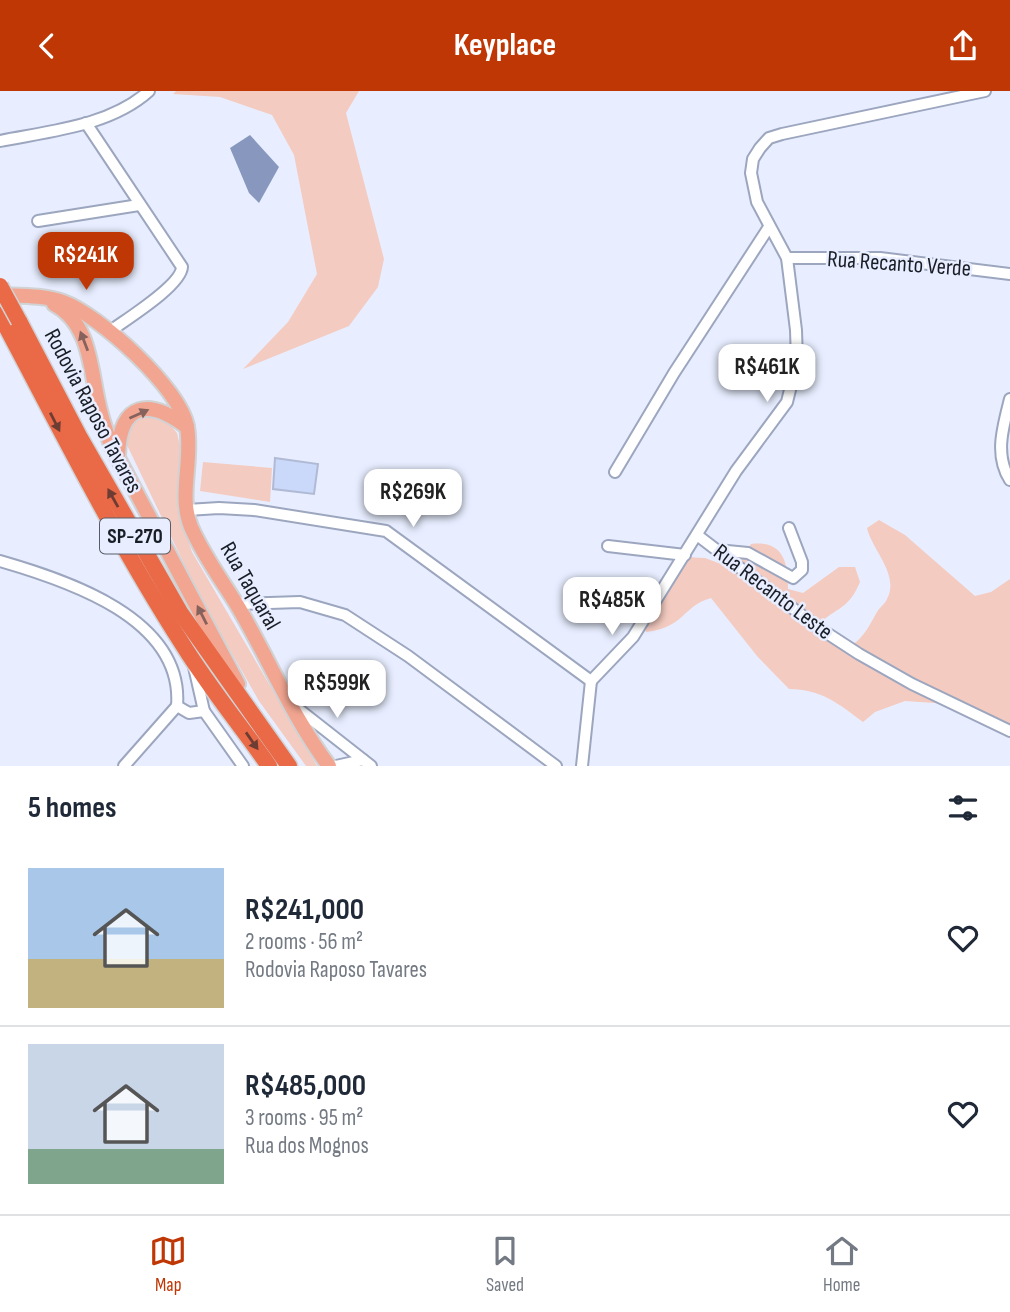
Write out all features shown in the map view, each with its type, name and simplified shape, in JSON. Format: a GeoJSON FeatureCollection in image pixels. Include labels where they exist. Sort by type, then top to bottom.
{"type":"FeatureCollection","features":[{"type":"Feature","properties":{"kind":"highway","name":"Rodovia Raposo Tavares"},"geometry":{"type":"LineString","coordinates":[[0,286],[79,436],[180,612],[289,766]]}},
{"type":"Feature","properties":{"kind":"highway","name":"Rodovia Raposo Tavares"},"geometry":{"type":"LineString","coordinates":[[1,316],[73,457],[135,567],[192,660],[269,766]]}},
{"type":"Feature","properties":{"kind":"main road"},"geometry":{"type":"LineString","coordinates":[[0,295],[41,297],[77,307],[91,315],[165,385],[180,406],[187,426]]}},
{"type":"Feature","properties":{"kind":"main road"},"geometry":{"type":"LineString","coordinates":[[41,297],[61,308],[82,333],[103,424],[118,459],[270,740]]}},
{"type":"Feature","properties":{"kind":"main road"},"geometry":{"type":"LineString","coordinates":[[118,459],[122,425],[134,413],[144,409],[163,410],[187,426]]}},
{"type":"Feature","properties":{"kind":"main road","name":"Rua Taquaral"},"geometry":{"type":"LineString","coordinates":[[187,426],[187,510],[190,525],[212,569],[237,604],[292,704]]}},
{"type":"Feature","properties":{"kind":"main road"},"geometry":{"type":"LineString","coordinates":[[292,704],[329,766]]}},
{"type":"Feature","properties":{"kind":"street"},"geometry":{"type":"LineString","coordinates":[[0,141],[86,123],[122,110],[149,91]]}},
{"type":"Feature","properties":{"kind":"street"},"geometry":{"type":"LineString","coordinates":[[787,258],[757,202],[751,173],[753,159],[769,138],[985,91]]}},
{"type":"Feature","properties":{"kind":"street"},"geometry":{"type":"LineString","coordinates":[[86,123],[181,264],[182,273],[157,296],[109,332]]}},
{"type":"Feature","properties":{"kind":"street"},"geometry":{"type":"LineString","coordinates":[[38,221],[139,205]]}},
{"type":"Feature","properties":{"kind":"street"},"geometry":{"type":"LineString","coordinates":[[615,472],[674,373],[769,227]]}},
{"type":"Feature","properties":{"kind":"street","name":"Rua Recanto Verde"},"geometry":{"type":"LineString","coordinates":[[787,258],[880,258],[1010,274]]}},
{"type":"Feature","properties":{"kind":"street","name":"Rua Recanto Leste"},"geometry":{"type":"LineString","coordinates":[[787,258],[797,361],[788,402],[736,471],[697,535],[816,626],[859,654],[912,684],[1010,731]]}},
{"type":"Feature","properties":{"kind":"street"},"geometry":{"type":"LineString","coordinates":[[1010,399],[1001,432],[1001,453],[1010,480]]}},
{"type":"Feature","properties":{"kind":"street"},"geometry":{"type":"LineString","coordinates":[[187,510],[254,510],[386,531],[591,681]]}},
{"type":"Feature","properties":{"kind":"street"},"geometry":{"type":"LineString","coordinates":[[717,550],[748,553],[793,577],[802,570],[802,562],[789,528]]}},
{"type":"Feature","properties":{"kind":"street"},"geometry":{"type":"LineString","coordinates":[[582,766],[591,681],[633,637],[697,535]]}},
{"type":"Feature","properties":{"kind":"street"},"geometry":{"type":"LineString","coordinates":[[608,546],[685,555]]}},
{"type":"Feature","properties":{"kind":"street"},"geometry":{"type":"LineString","coordinates":[[0,561],[50,576],[90,592],[139,625],[166,655],[177,682],[177,706],[124,766]]}},
{"type":"Feature","properties":{"kind":"street"},"geometry":{"type":"LineString","coordinates":[[237,604],[300,602],[345,615],[408,656],[556,766]]}},
{"type":"Feature","properties":{"kind":"street"},"geometry":{"type":"LineString","coordinates":[[192,660],[204,711],[243,766]]}},
{"type":"Feature","properties":{"kind":"street","name":"Rua Taquaral"},"geometry":{"type":"LineString","coordinates":[[292,704],[367,763]]}},
{"type":"Feature","properties":{"kind":"street"},"geometry":{"type":"LineString","coordinates":[[177,706],[189,713],[204,711]]}},
{"type":"Feature","properties":{"kind":"street"},"geometry":{"type":"LineString","coordinates":[[336,766],[367,763]]}},
{"type":"Feature","properties":{"kind":"shaded area"},"geometry":{"type":"Polygon","coordinates":[[[176,91],[359,91],[346,113],[384,259],[378,287],[349,326],[243,369],[288,322],[317,274],[294,155],[272,115],[220,97],[173,94],[176,91]]]}},
{"type":"Feature","properties":{"kind":"shaded area"},"geometry":{"type":"Polygon","coordinates":[[[140,416],[164,417],[177,433],[180,446],[177,507],[192,552],[317,766],[306,766],[259,701],[201,599],[126,443],[128,428],[140,416]]]}},
{"type":"Feature","properties":{"kind":"shaded area"},"geometry":{"type":"Polygon","coordinates":[[[203,462],[272,468],[270,502],[200,491],[203,462]]]}},
{"type":"Feature","properties":{"kind":"shaded area"},"geometry":{"type":"Polygon","coordinates":[[[879,520],[905,535],[975,596],[991,592],[1010,579],[1010,738],[949,704],[905,701],[875,712],[863,722],[820,695],[789,689],[757,656],[711,598],[694,606],[669,626],[646,632],[653,597],[686,557],[705,558],[729,567],[751,544],[762,544],[771,546],[782,555],[787,570],[788,589],[803,593],[839,567],[855,567],[860,582],[856,591],[848,602],[821,622],[824,636],[851,646],[866,631],[886,601],[890,590],[888,572],[867,528],[879,520]]]}},
{"type":"Feature","properties":{"kind":"water"},"geometry":{"type":"Polygon","coordinates":[[[250,135],[279,167],[259,203],[249,193],[230,148],[250,135]]]}},
{"type":"Feature","properties":{"kind":"building"},"geometry":{"type":"Polygon","coordinates":[[[275,458],[318,464],[314,494],[273,489],[275,458]]]}}]}
